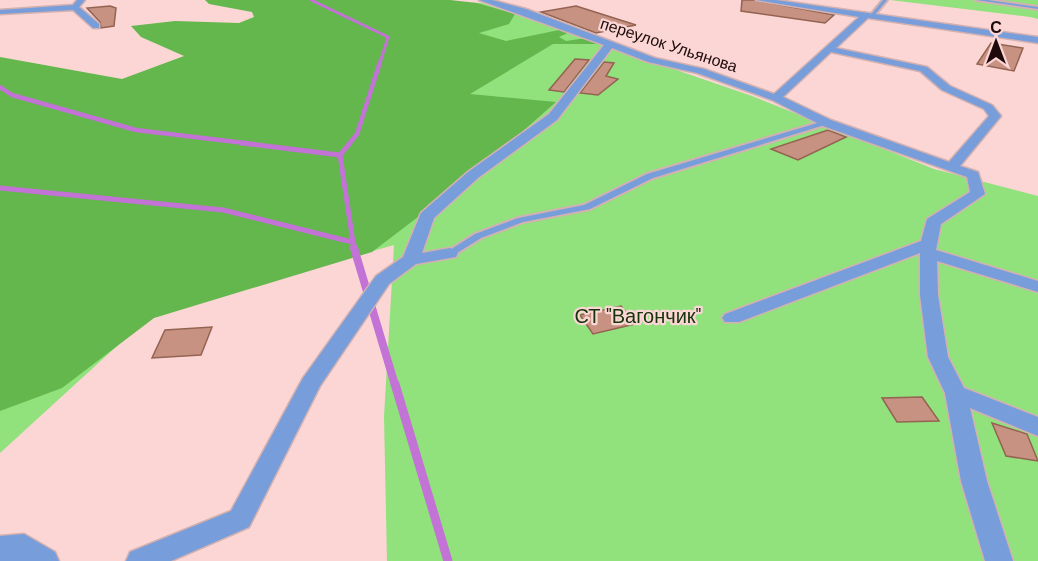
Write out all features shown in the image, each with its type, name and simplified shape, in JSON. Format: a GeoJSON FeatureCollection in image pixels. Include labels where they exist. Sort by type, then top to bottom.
{"type":"FeatureCollection","features":[{"type":"Feature","properties":{"kind":"street"},"geometry":{"type":"LineString","coordinates":[[760,0],[1038,40]]}},
{"type":"Feature","properties":{"kind":"street","name":"переулок Ульянова"},"geometry":{"type":"LineString","coordinates":[[483,1],[524,11],[609,45],[700,71],[776,98],[827,123],[973,175],[978,194],[952,208],[933,222],[928,249]]}},
{"type":"Feature","properties":{"kind":"street"},"geometry":{"type":"LineString","coordinates":[[0,12],[78,3],[96,26]]}},
{"type":"Feature","properties":{"kind":"street"},"geometry":{"type":"LineString","coordinates":[[776,98],[868,16]]}},
{"type":"Feature","properties":{"kind":"street"},"geometry":{"type":"LineString","coordinates":[[411,260],[428,216],[473,175],[553,117],[609,45]]}},
{"type":"Feature","properties":{"kind":"street"},"geometry":{"type":"LineString","coordinates":[[829,49],[923,69],[946,88],[988,107],[995,116],[952,167]]}},
{"type":"Feature","properties":{"kind":"street"},"geometry":{"type":"LineString","coordinates":[[732,318],[928,249],[1038,287]]}},
{"type":"Feature","properties":{"kind":"street"},"geometry":{"type":"LineString","coordinates":[[928,249],[929,295],[938,357],[956,393],[974,481],[999,561]]}},
{"type":"Feature","properties":{"kind":"street"},"geometry":{"type":"LineString","coordinates":[[140,561],[240,519],[311,383],[382,280],[411,260],[450,253]]}},
{"type":"Feature","properties":{"kind":"street"},"geometry":{"type":"LineString","coordinates":[[956,393],[1038,428]]}},
{"type":"Feature","properties":{"kind":"street"},"geometry":{"type":"LineString","coordinates":[[0,549],[24,547],[45,561]]}},
{"type":"Feature","properties":{"kind":"lane"},"geometry":{"type":"LineString","coordinates":[[868,16],[885,0]]}},
{"type":"Feature","properties":{"kind":"lane"},"geometry":{"type":"LineString","coordinates":[[978,0],[1038,8]]}},
{"type":"Feature","properties":{"kind":"lane"},"geometry":{"type":"LineString","coordinates":[[450,253],[478,236],[521,220],[587,207],[650,176],[827,123]]}},
{"type":"Feature","properties":{"kind":"green space"},"geometry":{"type":"Polygon","coordinates":[[[205,0],[450,0],[477,3],[515,14],[509,24],[479,33],[506,41],[564,29],[570,32],[559,37],[566,41],[586,38],[605,44],[553,44],[470,94],[556,102],[473,175],[372,252],[154,318],[62,388],[0,411],[0,57],[122,79],[184,56],[141,37],[131,26],[175,21],[239,23],[254,17],[252,12],[209,4],[205,0]]]}},
{"type":"Feature","properties":{"kind":"green space","name":"СТ \"Вагончик\""},"geometry":{"type":"Polygon","coordinates":[[[384,0],[482,3],[752,96],[934,169],[1038,196],[1038,561],[387,561],[384,417],[394,245],[152,314],[0,453],[0,166],[384,0]]]}},
{"type":"Feature","properties":{"kind":"green space"},"geometry":{"type":"Polygon","coordinates":[[[890,0],[1038,0],[1038,19],[1030,17],[890,0]]]}},
{"type":"Feature","properties":{"kind":"building"},"geometry":{"type":"Polygon","coordinates":[[[742,0],[754,0],[834,15],[825,23],[741,11],[742,0]]]}},
{"type":"Feature","properties":{"kind":"building"},"geometry":{"type":"Polygon","coordinates":[[[110,6],[116,8],[114,26],[101,28],[100,22],[87,8],[110,6]]]}},
{"type":"Feature","properties":{"kind":"building"},"geometry":{"type":"Polygon","coordinates":[[[576,6],[636,25],[596,33],[541,12],[576,6]]]}},
{"type":"Feature","properties":{"kind":"building"},"geometry":{"type":"Polygon","coordinates":[[[991,43],[1023,48],[1014,71],[977,64],[991,43]]]}},
{"type":"Feature","properties":{"kind":"building"},"geometry":{"type":"Polygon","coordinates":[[[575,59],[589,60],[564,92],[549,90],[575,59]]]}},
{"type":"Feature","properties":{"kind":"building"},"geometry":{"type":"Polygon","coordinates":[[[604,62],[614,63],[606,76],[618,79],[598,95],[580,93],[604,62]]]}},
{"type":"Feature","properties":{"kind":"building"},"geometry":{"type":"Polygon","coordinates":[[[828,130],[846,137],[798,160],[771,149],[828,130]]]}},
{"type":"Feature","properties":{"kind":"building"},"geometry":{"type":"Polygon","coordinates":[[[621,306],[635,324],[593,334],[580,315],[621,306]]]}},
{"type":"Feature","properties":{"kind":"building"},"geometry":{"type":"Polygon","coordinates":[[[212,327],[201,355],[152,358],[165,330],[212,327]]]}},
{"type":"Feature","properties":{"kind":"building"},"geometry":{"type":"Polygon","coordinates":[[[922,397],[939,421],[897,422],[882,398],[922,397]]]}},
{"type":"Feature","properties":{"kind":"building"},"geometry":{"type":"Polygon","coordinates":[[[992,423],[1027,434],[1038,461],[1006,456],[992,423]]]}},
{"type":"Feature","properties":{"kind":"waterway"},"geometry":{"type":"LineString","coordinates":[[311,0],[388,37],[380,63]]}},
{"type":"Feature","properties":{"kind":"waterway"},"geometry":{"type":"LineString","coordinates":[[349,144],[357,134],[380,62]]}},
{"type":"Feature","properties":{"kind":"waterway"},"geometry":{"type":"LineString","coordinates":[[0,87],[12,95],[136,130],[253,144]]}},
{"type":"Feature","properties":{"kind":"waterway"},"geometry":{"type":"LineString","coordinates":[[241,143],[340,155]]}},
{"type":"Feature","properties":{"kind":"waterway"},"geometry":{"type":"LineString","coordinates":[[340,155],[350,143]]}},
{"type":"Feature","properties":{"kind":"waterway"},"geometry":{"type":"LineString","coordinates":[[340,155],[354,249]]}},
{"type":"Feature","properties":{"kind":"waterway"},"geometry":{"type":"LineString","coordinates":[[0,188],[223,210],[352,242]]}},
{"type":"Feature","properties":{"kind":"waterway"},"geometry":{"type":"LineString","coordinates":[[354,248],[395,385]]}},
{"type":"Feature","properties":{"kind":"waterway"},"geometry":{"type":"LineString","coordinates":[[395,384],[448,561]]}}]}
